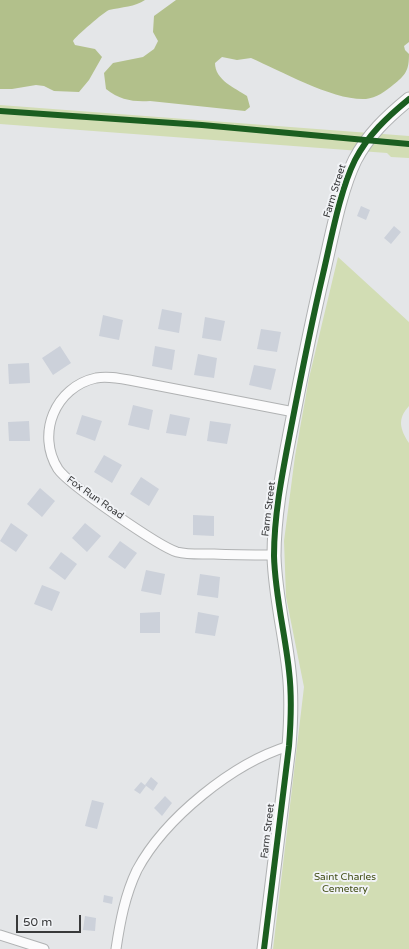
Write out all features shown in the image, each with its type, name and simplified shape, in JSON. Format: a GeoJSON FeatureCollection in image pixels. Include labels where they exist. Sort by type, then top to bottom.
{"type":"FeatureCollection","features":[{"type":"Feature","properties":{"kind":"street","name":"Farm Street"},"geometry":{"type":"LineString","coordinates":[[264,949],[289,746],[291,693],[274,555],[278,512],[294,412],[315,308],[351,169],[366,140],[381,123],[409,99]]}},
{"type":"Feature","properties":{"kind":"street","name":"Fox Run Road"},"geometry":{"type":"LineString","coordinates":[[274,555],[187,554],[167,548],[67,479],[53,459],[48,441],[49,429],[54,411],[69,392],[85,382],[103,378],[129,380],[294,412]]}},
{"type":"Feature","properties":{"kind":"street"},"geometry":{"type":"LineString","coordinates":[[116,949],[124,902],[138,870],[157,841],[178,817],[218,783],[255,759],[289,746]]}},
{"type":"Feature","properties":{"kind":"street"},"geometry":{"type":"LineString","coordinates":[[0,934],[44,949]]}},
{"type":"Feature","properties":{"kind":"green space"},"geometry":{"type":"Polygon","coordinates":[[[0,105],[409,136],[409,158],[391,157],[387,153],[0,124],[0,105]]]}},
{"type":"Feature","properties":{"kind":"green space","name":"Saint Charles Cemetery"},"geometry":{"type":"Polygon","coordinates":[[[338,257],[409,322],[409,406],[403,415],[401,424],[409,443],[409,949],[273,949],[304,687],[286,597],[284,541],[295,456],[309,378],[338,257]]]}},
{"type":"Feature","properties":{"kind":"shaded area"},"geometry":{"type":"Polygon","coordinates":[[[0,0],[145,0],[133,5],[106,11],[73,41],[75,45],[95,49],[102,57],[89,80],[79,92],[54,91],[44,86],[36,85],[12,89],[0,89],[0,0]]]}},
{"type":"Feature","properties":{"kind":"shaded area"},"geometry":{"type":"Polygon","coordinates":[[[176,0],[409,0],[409,42],[404,46],[405,50],[409,54],[406,72],[401,78],[381,94],[366,99],[353,98],[323,90],[251,58],[237,60],[222,57],[215,63],[218,74],[226,83],[247,96],[250,107],[245,111],[150,101],[132,101],[111,93],[106,89],[104,73],[113,63],[143,57],[154,49],[158,41],[153,32],[154,16],[176,0]]]}},
{"type":"Feature","properties":{"kind":"building"},"geometry":{"type":"Polygon","coordinates":[[[361,206],[370,210],[366,220],[357,216],[361,206]]]}},
{"type":"Feature","properties":{"kind":"building"},"geometry":{"type":"Polygon","coordinates":[[[394,226],[401,232],[391,244],[384,238],[394,226]]]}},
{"type":"Feature","properties":{"kind":"building"},"geometry":{"type":"Polygon","coordinates":[[[162,309],[182,313],[179,333],[158,329],[162,309]]]}},
{"type":"Feature","properties":{"kind":"building"},"geometry":{"type":"Polygon","coordinates":[[[103,315],[123,320],[119,340],[99,336],[103,315]]]}},
{"type":"Feature","properties":{"kind":"building"},"geometry":{"type":"Polygon","coordinates":[[[205,317],[225,321],[221,341],[202,338],[205,317]]]}},
{"type":"Feature","properties":{"kind":"building"},"geometry":{"type":"Polygon","coordinates":[[[261,329],[281,332],[277,352],[257,349],[261,329]]]}},
{"type":"Feature","properties":{"kind":"building"},"geometry":{"type":"Polygon","coordinates":[[[60,346],[71,363],[53,375],[42,358],[60,346]]]}},
{"type":"Feature","properties":{"kind":"building"},"geometry":{"type":"Polygon","coordinates":[[[155,346],[175,350],[172,370],[152,366],[155,346]]]}},
{"type":"Feature","properties":{"kind":"building"},"geometry":{"type":"Polygon","coordinates":[[[198,354],[217,358],[214,378],[194,375],[198,354]]]}},
{"type":"Feature","properties":{"kind":"building"},"geometry":{"type":"Polygon","coordinates":[[[29,363],[30,383],[9,384],[8,364],[29,363]]]}},
{"type":"Feature","properties":{"kind":"building"},"geometry":{"type":"Polygon","coordinates":[[[254,365],[276,369],[271,390],[249,385],[254,365]]]}},
{"type":"Feature","properties":{"kind":"building"},"geometry":{"type":"Polygon","coordinates":[[[133,405],[153,410],[149,430],[128,425],[133,405]]]}},
{"type":"Feature","properties":{"kind":"building"},"geometry":{"type":"Polygon","coordinates":[[[170,414],[190,418],[186,436],[166,433],[170,414]]]}},
{"type":"Feature","properties":{"kind":"building"},"geometry":{"type":"Polygon","coordinates":[[[82,415],[102,421],[95,441],[76,434],[82,415]]]}},
{"type":"Feature","properties":{"kind":"building"},"geometry":{"type":"Polygon","coordinates":[[[29,421],[30,441],[9,441],[8,422],[29,421]]]}},
{"type":"Feature","properties":{"kind":"building"},"geometry":{"type":"Polygon","coordinates":[[[210,421],[231,424],[227,444],[207,441],[210,421]]]}},
{"type":"Feature","properties":{"kind":"building"},"geometry":{"type":"Polygon","coordinates":[[[104,455],[122,465],[112,483],[94,472],[104,455]]]}},
{"type":"Feature","properties":{"kind":"building"},"geometry":{"type":"Polygon","coordinates":[[[141,477],[159,489],[149,506],[130,494],[141,477]]]}},
{"type":"Feature","properties":{"kind":"building"},"geometry":{"type":"Polygon","coordinates":[[[40,488],[55,501],[42,517],[27,504],[40,488]]]}},
{"type":"Feature","properties":{"kind":"building"},"geometry":{"type":"Polygon","coordinates":[[[193,515],[214,516],[214,536],[193,535],[193,515]]]}},
{"type":"Feature","properties":{"kind":"building"},"geometry":{"type":"Polygon","coordinates":[[[11,523],[28,535],[16,552],[0,541],[11,523]]]}},
{"type":"Feature","properties":{"kind":"building"},"geometry":{"type":"Polygon","coordinates":[[[85,523],[101,536],[87,552],[72,538],[85,523]]]}},
{"type":"Feature","properties":{"kind":"building"},"geometry":{"type":"Polygon","coordinates":[[[120,541],[137,553],[125,569],[108,557],[120,541]]]}},
{"type":"Feature","properties":{"kind":"building"},"geometry":{"type":"Polygon","coordinates":[[[61,552],[77,564],[65,580],[49,568],[61,552]]]}},
{"type":"Feature","properties":{"kind":"building"},"geometry":{"type":"Polygon","coordinates":[[[146,570],[165,574],[161,595],[141,591],[146,570]]]}},
{"type":"Feature","properties":{"kind":"building"},"geometry":{"type":"Polygon","coordinates":[[[200,574],[220,577],[218,598],[197,595],[200,574]]]}},
{"type":"Feature","properties":{"kind":"building"},"geometry":{"type":"Polygon","coordinates":[[[42,585],[60,592],[52,611],[34,604],[42,585]]]}},
{"type":"Feature","properties":{"kind":"building"},"geometry":{"type":"Polygon","coordinates":[[[160,612],[160,633],[140,633],[140,613],[160,612]]]}},
{"type":"Feature","properties":{"kind":"building"},"geometry":{"type":"Polygon","coordinates":[[[198,612],[219,616],[215,636],[195,633],[198,612]]]}},
{"type":"Feature","properties":{"kind":"building"},"geometry":{"type":"Polygon","coordinates":[[[151,777],[158,783],[153,791],[145,785],[151,777]]]}},
{"type":"Feature","properties":{"kind":"building"},"geometry":{"type":"Polygon","coordinates":[[[141,782],[146,786],[140,794],[134,790],[141,782]]]}},
{"type":"Feature","properties":{"kind":"building"},"geometry":{"type":"Polygon","coordinates":[[[165,796],[172,803],[162,816],[154,808],[165,796]]]}},
{"type":"Feature","properties":{"kind":"building"},"geometry":{"type":"Polygon","coordinates":[[[92,800],[104,803],[97,829],[85,826],[92,800]]]}},
{"type":"Feature","properties":{"kind":"building"},"geometry":{"type":"Polygon","coordinates":[[[104,895],[113,897],[112,904],[103,902],[104,895]]]}},
{"type":"Feature","properties":{"kind":"building"},"geometry":{"type":"Polygon","coordinates":[[[85,916],[96,918],[95,931],[83,930],[85,916]]]}},
{"type":"Feature","properties":{"kind":"cycle path"},"geometry":{"type":"LineString","coordinates":[[264,949],[289,746],[291,718],[291,690],[276,585],[274,556],[277,508],[282,476],[314,312],[336,216],[345,186],[355,160],[366,142],[372,134],[409,99]]}},
{"type":"Feature","properties":{"kind":"cycle path"},"geometry":{"type":"LineString","coordinates":[[0,111],[202,125],[409,144]]}}]}
